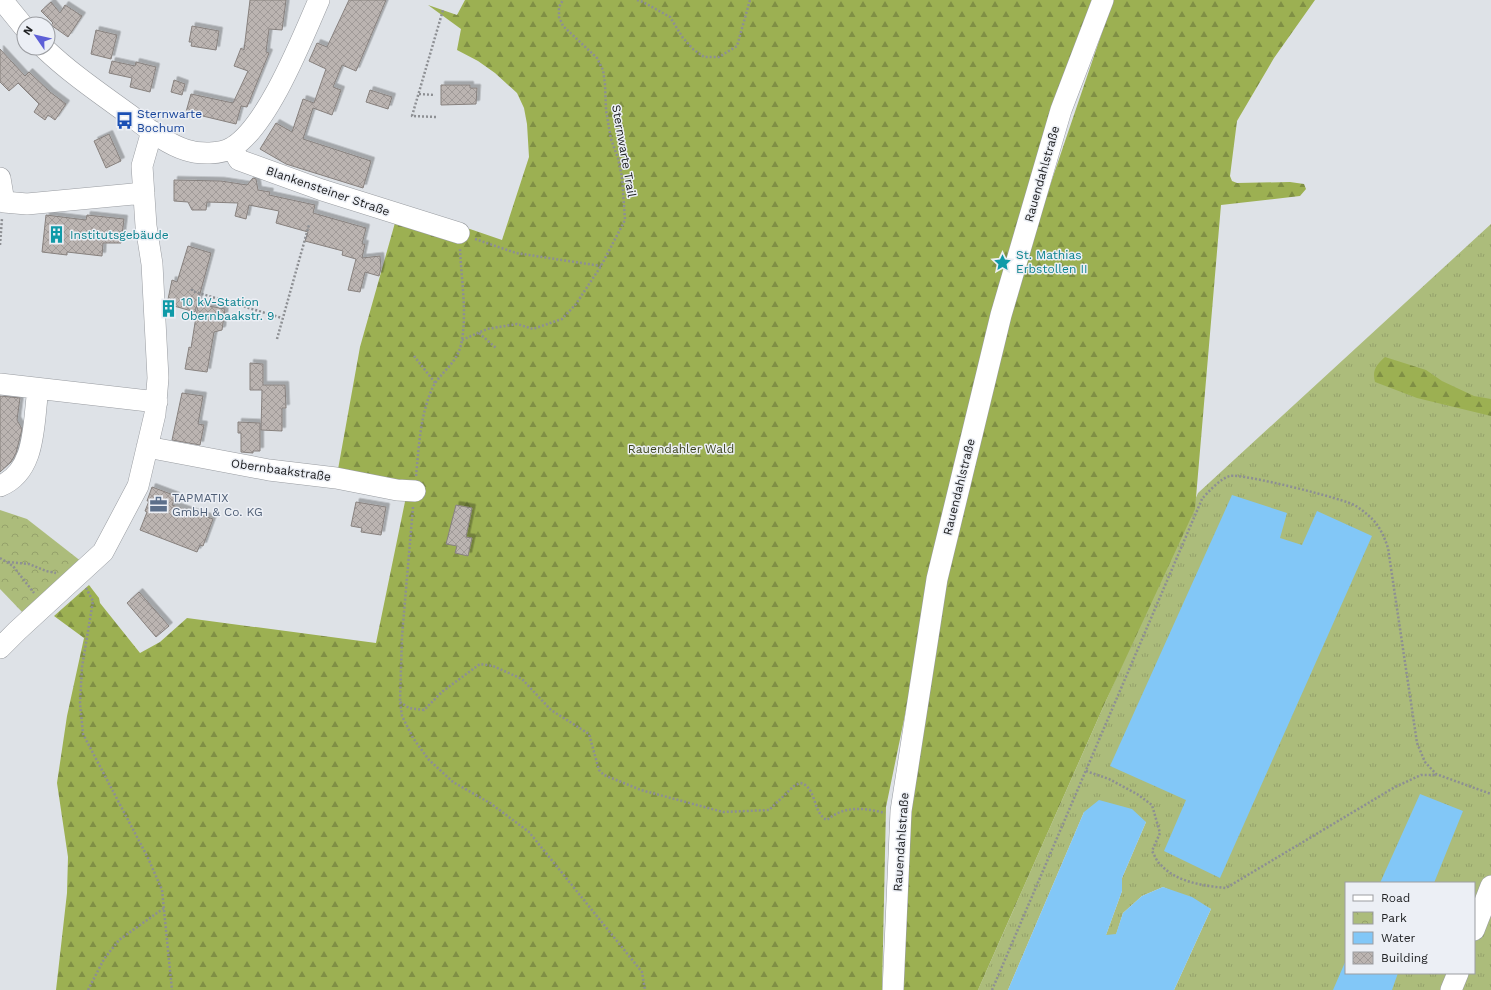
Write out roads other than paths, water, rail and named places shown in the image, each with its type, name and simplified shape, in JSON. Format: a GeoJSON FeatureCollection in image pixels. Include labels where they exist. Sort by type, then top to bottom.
{"type":"FeatureCollection","features":[{"type":"Feature","properties":{"kind":"street"},"geometry":{"type":"LineString","coordinates":[[2,0],[16,17]]}},
{"type":"Feature","properties":{"kind":"street"},"geometry":{"type":"LineString","coordinates":[[54,56],[82,80],[152,131],[185,150],[204,154],[232,148],[246,136],[265,109],[294,57],[319,0]]}},
{"type":"Feature","properties":{"kind":"street","name":"Rauendahlstraße"},"geometry":{"type":"LineString","coordinates":[[893,990],[900,816],[936,579],[1001,315],[1061,110],[1103,0]]}},
{"type":"Feature","properties":{"kind":"street"},"geometry":{"type":"LineString","coordinates":[[0,648],[16,631],[103,552],[138,486],[157,402],[158,378],[154,298],[142,166],[152,131]]}},
{"type":"Feature","properties":{"kind":"street","name":"Blankensteiner Straße"},"geometry":{"type":"LineString","coordinates":[[232,148],[239,160],[430,230],[459,234]]}},
{"type":"Feature","properties":{"kind":"street"},"geometry":{"type":"LineString","coordinates":[[0,178],[4,202],[27,204],[144,193]]}},
{"type":"Feature","properties":{"kind":"street"},"geometry":{"type":"LineString","coordinates":[[0,384],[157,402]]}},
{"type":"Feature","properties":{"kind":"street"},"geometry":{"type":"LineString","coordinates":[[0,486],[14,478],[24,467],[29,452],[38,389]]}},
{"type":"Feature","properties":{"kind":"street","name":"Obernbaakstraße"},"geometry":{"type":"LineString","coordinates":[[147,447],[269,470],[336,478],[397,490],[415,491]]}},
{"type":"Feature","properties":{"kind":"street"},"geometry":{"type":"LineString","coordinates":[[1475,927],[1491,886]]}},
{"type":"Feature","properties":{"kind":"street"},"geometry":{"type":"LineString","coordinates":[[1451,990],[1458,974]]}},
{"type":"Feature","properties":{"kind":"water"},"geometry":{"type":"Polygon","coordinates":[[[1232,495],[1287,513],[1280,538],[1302,545],[1317,511],[1372,536],[1220,878],[1164,851],[1186,800],[1110,766],[1232,495]]]}},
{"type":"Feature","properties":{"kind":"water"},"geometry":{"type":"Polygon","coordinates":[[[1420,794],[1463,811],[1434,882],[1380,882],[1420,794]]]}},
{"type":"Feature","properties":{"kind":"water"},"geometry":{"type":"Polygon","coordinates":[[[1099,800],[1132,809],[1146,822],[1122,878],[1122,891],[1106,935],[1116,934],[1123,913],[1142,896],[1163,887],[1192,897],[1211,909],[1174,990],[1008,990],[1084,812],[1099,800]]]}},
{"type":"Feature","properties":{"kind":"water"},"geometry":{"type":"Polygon","coordinates":[[[1345,962],[1345,974],[1398,974],[1392,990],[1333,990],[1345,962]]]}},
{"type":"Feature","properties":{"kind":"place","name":"Sternwarte Bochum"},"geometry":{"type":"Point","coordinates":[124,121]}},
{"type":"Feature","properties":{"kind":"place","name":"Institutsgebäude"},"geometry":{"type":"Point","coordinates":[57,235]}},
{"type":"Feature","properties":{"kind":"place","name":"St. Mathias Erbstollen II"},"geometry":{"type":"Point","coordinates":[1003,262]}},
{"type":"Feature","properties":{"kind":"place","name":"10 kV-Station Obernbaakstr. 9"},"geometry":{"type":"Point","coordinates":[168,309]}},
{"type":"Feature","properties":{"kind":"place","name":"TAPMATIX GmbH & Co. KG"},"geometry":{"type":"Point","coordinates":[159,505]}},
{"type":"Feature","properties":{"kind":"park label","name":"Rauendahler Wald"},"geometry":{"type":"Point","coordinates":[681,449]}}]}
